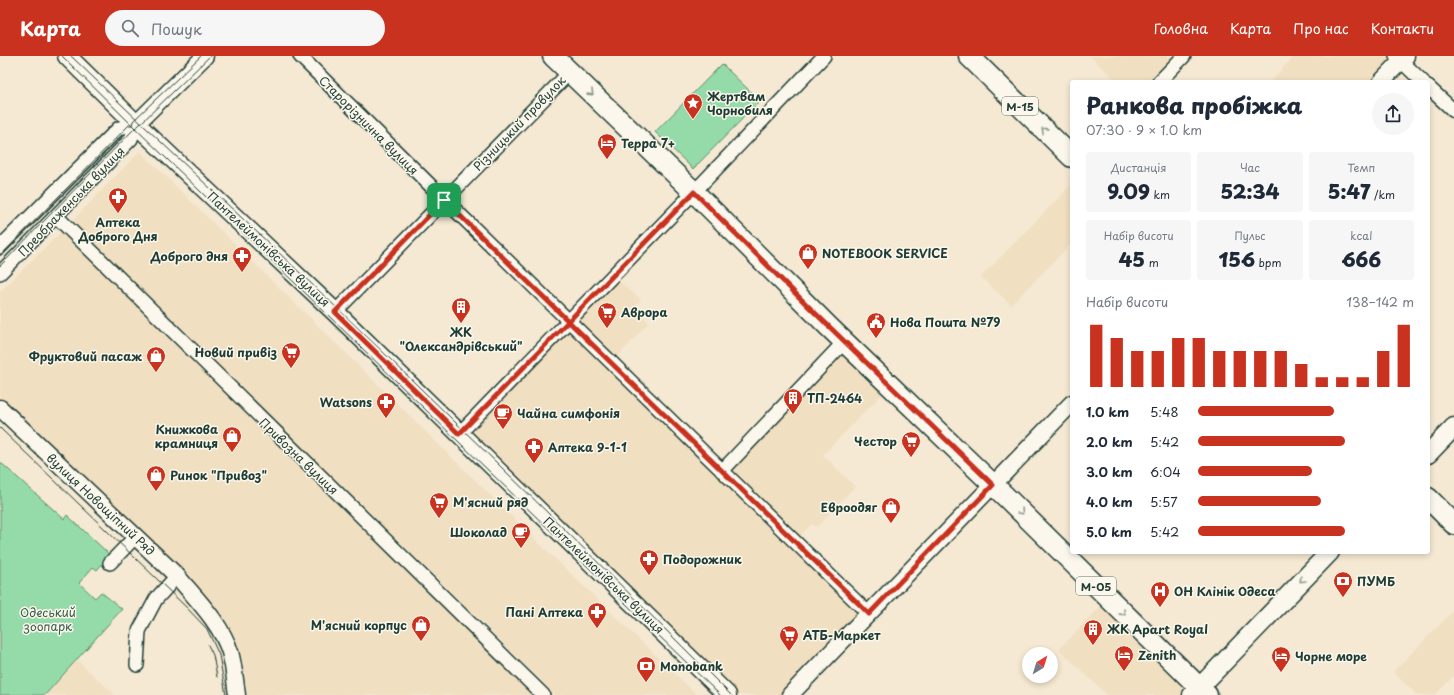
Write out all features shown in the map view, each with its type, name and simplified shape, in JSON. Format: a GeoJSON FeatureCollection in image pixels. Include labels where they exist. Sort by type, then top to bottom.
{"type":"FeatureCollection","features":[{"type":"Feature","properties":{"kind":"main road","name":"Пантелеймонівська вулиця"},"geometry":{"type":"LineString","coordinates":[[67,56],[136,124],[335,312],[727,695]]}},
{"type":"Feature","properties":{"kind":"main road","name":"М-05"},"geometry":{"type":"LineString","coordinates":[[553,56],[993,485],[1200,692]]}},
{"type":"Feature","properties":{"kind":"main road","name":"М-15"},"geometry":{"type":"LineString","coordinates":[[969,56],[1070,155]]}},
{"type":"Feature","properties":{"kind":"main road"},"geometry":{"type":"LineString","coordinates":[[1430,452],[1454,427]]}},
{"type":"Feature","properties":{"kind":"main road"},"geometry":{"type":"LineString","coordinates":[[1430,500],[1454,524]]}},
{"type":"Feature","properties":{"kind":"main road"},"geometry":{"type":"LineString","coordinates":[[1200,692],[1328,554]]}},
{"type":"Feature","properties":{"kind":"street","name":"Преображенська вулиця"},"geometry":{"type":"LineString","coordinates":[[0,261],[204,56]]}},
{"type":"Feature","properties":{"kind":"street","name":"Старорізнична вулиця"},"geometry":{"type":"LineString","coordinates":[[300,56],[444,200],[869,614]]}},
{"type":"Feature","properties":{"kind":"street"},"geometry":{"type":"LineString","coordinates":[[459,434],[824,56]]}},
{"type":"Feature","properties":{"kind":"street"},"geometry":{"type":"LineString","coordinates":[[1161,80],[1184,56]]}},
{"type":"Feature","properties":{"kind":"street"},"geometry":{"type":"LineString","coordinates":[[1383,80],[1401,58],[1421,80]]}},
{"type":"Feature","properties":{"kind":"street","name":"Різницький провулок"},"geometry":{"type":"LineString","coordinates":[[335,312],[570,72]]}},
{"type":"Feature","properties":{"kind":"street"},"geometry":{"type":"LineString","coordinates":[[1430,89],[1454,111]]}},
{"type":"Feature","properties":{"kind":"street","name":"Преображенська вулиця"},"geometry":{"type":"LineString","coordinates":[[0,273],[131,139],[136,124]]}},
{"type":"Feature","properties":{"kind":"street","name":"Преображенська вулиця"},"geometry":{"type":"LineString","coordinates":[[0,248],[119,128],[136,124]]}},
{"type":"Feature","properties":{"kind":"street","name":"Привозна вулиця"},"geometry":{"type":"LineString","coordinates":[[56,216],[543,695]]}},
{"type":"Feature","properties":{"kind":"street"},"geometry":{"type":"LineString","coordinates":[[722,471],[845,341]]}},
{"type":"Feature","properties":{"kind":"street"},"geometry":{"type":"LineString","coordinates":[[790,695],[1070,405]]}},
{"type":"Feature","properties":{"kind":"street","name":"вулиця Новощіпний Ряд"},"geometry":{"type":"LineString","coordinates":[[0,408],[199,602],[222,635],[230,653],[237,695]]}},
{"type":"Feature","properties":{"kind":"street","name":"вулиця Новощіпний Ряд"},"geometry":{"type":"LineString","coordinates":[[0,419],[133,539]]}},
{"type":"Feature","properties":{"kind":"street"},"geometry":{"type":"LineString","coordinates":[[110,563],[133,539]]}},
{"type":"Feature","properties":{"kind":"street"},"geometry":{"type":"LineString","coordinates":[[137,665],[139,631],[156,599],[175,579]]}},
{"type":"Feature","properties":{"kind":"shaded area"},"geometry":{"type":"Polygon","coordinates":[[[1090,56],[1191,56],[1168,80],[1116,80],[1090,56]]]}},
{"type":"Feature","properties":{"kind":"shaded area"},"geometry":{"type":"Polygon","coordinates":[[[1294,56],[1395,56],[1381,80],[1272,80],[1294,56]]]}},
{"type":"Feature","properties":{"kind":"shaded area"},"geometry":{"type":"Polygon","coordinates":[[[140,151],[546,550],[697,695],[555,695],[479,619],[70,223],[140,151]]]}},
{"type":"Feature","properties":{"kind":"shaded area"},"geometry":{"type":"Polygon","coordinates":[[[1070,186],[1070,245],[1011,305],[981,277],[1070,186]]]}},
{"type":"Feature","properties":{"kind":"shaded area","name":"Ринок \"Привоз\""},"geometry":{"type":"Polygon","coordinates":[[[64,229],[535,695],[248,695],[240,650],[214,605],[0,405],[0,292],[64,229]]]}},
{"type":"Feature","properties":{"kind":"shaded area"},"geometry":{"type":"Polygon","coordinates":[[[615,277],[641,300],[634,308],[649,322],[613,362],[571,321],[615,277]]]}},
{"type":"Feature","properties":{"kind":"shaded area"},"geometry":{"type":"Polygon","coordinates":[[[568,323],[868,614],[789,695],[729,695],[463,435],[568,323]]]}},
{"type":"Feature","properties":{"kind":"shaded area"},"geometry":{"type":"Polygon","coordinates":[[[844,345],[889,387],[823,455],[855,486],[817,527],[812,524],[796,540],[724,471],[844,345]]]}},
{"type":"Feature","properties":{"kind":"shaded area"},"geometry":{"type":"Polygon","coordinates":[[[1107,600],[1197,686],[1189,695],[1107,695],[1059,649],[1107,600]]]}},
{"type":"Feature","properties":{"kind":"shaded area"},"geometry":{"type":"Polygon","coordinates":[[[1454,610],[1454,676],[1435,695],[1417,695],[1393,672],[1454,610]]]}},
{"type":"Feature","properties":{"kind":"shaded area"},"geometry":{"type":"Polygon","coordinates":[[[77,660],[115,695],[45,695],[77,660]]]}},
{"type":"Feature","properties":{"kind":"green space"},"geometry":{"type":"Polygon","coordinates":[[[722,64],[760,101],[693,169],[655,132],[722,64]]]}},
{"type":"Feature","properties":{"kind":"green space","name":"Одеський зоопарк"},"geometry":{"type":"Polygon","coordinates":[[[0,462],[64,519],[67,515],[110,555],[97,570],[93,567],[79,583],[95,598],[101,592],[122,609],[45,695],[0,695],[0,462]]]}},
{"type":"Feature","properties":{"kind":"tram line"},"geometry":{"type":"LineString","coordinates":[[62,56],[720,695]]}},
{"type":"Feature","properties":{"kind":"tram line"},"geometry":{"type":"LineString","coordinates":[[71,56],[306,278],[585,550],[731,695]]}},
{"type":"Feature","properties":{"kind":"tram line"},"geometry":{"type":"LineString","coordinates":[[0,256],[129,125],[132,125],[133,121],[201,56]]}},
{"type":"Feature","properties":{"kind":"tram line"},"geometry":{"type":"LineString","coordinates":[[0,266],[135,128],[210,56]]}},
{"type":"Feature","properties":{"kind":"tram line"},"geometry":{"type":"LineString","coordinates":[[0,428],[207,629],[219,655],[226,695]]}},
{"type":"Feature","properties":{"kind":"tram line"},"geometry":{"type":"LineString","coordinates":[[208,645],[213,655],[217,677]]}},
{"type":"Feature","properties":{"kind":"place","name":"Жертвам Чорнобиля"},"geometry":{"type":"Point","coordinates":[693,120]}},
{"type":"Feature","properties":{"kind":"place","name":"Терра 7+"},"geometry":{"type":"Point","coordinates":[607,160]}},
{"type":"Feature","properties":{"kind":"place","name":"Аптека Доброго Дня"},"geometry":{"type":"Point","coordinates":[118,214]}},
{"type":"Feature","properties":{"kind":"place","name":"NOTEBOOK SERVICE"},"geometry":{"type":"Point","coordinates":[808,270]}},
{"type":"Feature","properties":{"kind":"place","name":"Доброго дня"},"geometry":{"type":"Point","coordinates":[242,273]}},
{"type":"Feature","properties":{"kind":"place","name":"ЖК \"Олександрівський\""},"geometry":{"type":"Point","coordinates":[461,324]}},
{"type":"Feature","properties":{"kind":"place","name":"Аврора"},"geometry":{"type":"Point","coordinates":[607,329]}},
{"type":"Feature","properties":{"kind":"place","name":"Нова Пошта №79"},"geometry":{"type":"Point","coordinates":[876,339]}},
{"type":"Feature","properties":{"kind":"place","name":"Новий привіз"},"geometry":{"type":"Point","coordinates":[291,369]}},
{"type":"Feature","properties":{"kind":"place","name":"Фруктовий пасаж"},"geometry":{"type":"Point","coordinates":[156,373]}},
{"type":"Feature","properties":{"kind":"place","name":"ТП-2464"},"geometry":{"type":"Point","coordinates":[793,415]}},
{"type":"Feature","properties":{"kind":"place","name":"Watsons"},"geometry":{"type":"Point","coordinates":[386,419]}},
{"type":"Feature","properties":{"kind":"place","name":"Чайна симфонія"},"geometry":{"type":"Point","coordinates":[503,430]}},
{"type":"Feature","properties":{"kind":"place","name":"Книжкова крамниця"},"geometry":{"type":"Point","coordinates":[232,453]}},
{"type":"Feature","properties":{"kind":"place","name":"Честор"},"geometry":{"type":"Point","coordinates":[911,458]}},
{"type":"Feature","properties":{"kind":"place","name":"Аптека 9-1-1"},"geometry":{"type":"Point","coordinates":[534,464]}},
{"type":"Feature","properties":{"kind":"place","name":"Ринок \"Привоз\""},"geometry":{"type":"Point","coordinates":[156,492]}},
{"type":"Feature","properties":{"kind":"place","name":"М'ясний ряд"},"geometry":{"type":"Point","coordinates":[439,519]}},
{"type":"Feature","properties":{"kind":"place","name":"Евроодяг"},"geometry":{"type":"Point","coordinates":[891,524]}},
{"type":"Feature","properties":{"kind":"place","name":"Шоколад"},"geometry":{"type":"Point","coordinates":[521,549]}},
{"type":"Feature","properties":{"kind":"place","name":"Подорожник"},"geometry":{"type":"Point","coordinates":[649,576]}},
{"type":"Feature","properties":{"kind":"place","name":"ПУМБ"},"geometry":{"type":"Point","coordinates":[1343,598]}},
{"type":"Feature","properties":{"kind":"place","name":"ОН Клінік Одеса"},"geometry":{"type":"Point","coordinates":[1160,608]}},
{"type":"Feature","properties":{"kind":"place","name":"Панi Аптека"},"geometry":{"type":"Point","coordinates":[597,629]}},
{"type":"Feature","properties":{"kind":"place","name":"М'ясний корпус"},"geometry":{"type":"Point","coordinates":[421,642]}},
{"type":"Feature","properties":{"kind":"place","name":"ЖК Apart Royal"},"geometry":{"type":"Point","coordinates":[1093,646]}},
{"type":"Feature","properties":{"kind":"place","name":"АТБ-Маркет"},"geometry":{"type":"Point","coordinates":[789,652]}},
{"type":"Feature","properties":{"kind":"place","name":"Zenith"},"geometry":{"type":"Point","coordinates":[1124,672]}},
{"type":"Feature","properties":{"kind":"place","name":"Чорне море"},"geometry":{"type":"Point","coordinates":[1281,673]}},
{"type":"Feature","properties":{"kind":"place","name":"Monobank"},"geometry":{"type":"Point","coordinates":[646,683]}},
{"type":"Feature","properties":{"kind":"route"},"geometry":{"type":"LineString","coordinates":[[444,200],[335,312],[459,434],[533,357],[569,321],[694,192],[810,308],[993,485],[869,614],[569,321],[444,200]]}}]}
